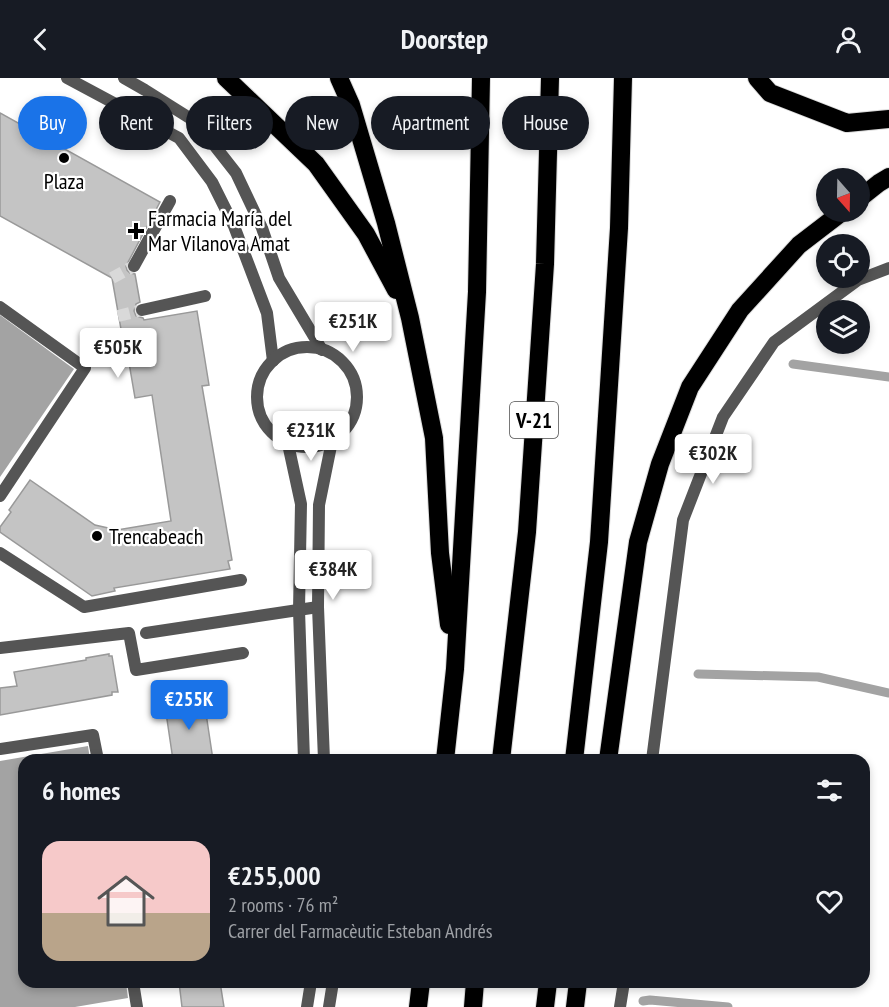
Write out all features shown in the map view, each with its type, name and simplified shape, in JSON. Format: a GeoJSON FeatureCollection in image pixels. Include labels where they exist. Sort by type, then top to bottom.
{"type":"FeatureCollection","features":[{"type":"Feature","properties":{"kind":"highway"},"geometry":{"type":"LineString","coordinates":[[226,78],[316,164],[366,234],[410,318]]}},
{"type":"Feature","properties":{"kind":"highway"},"geometry":{"type":"LineString","coordinates":[[339,78],[351,105],[386,223],[410,318],[434,438],[440,553],[455,669]]}},
{"type":"Feature","properties":{"kind":"highway"},"geometry":{"type":"LineString","coordinates":[[446,754],[455,669],[477,292],[481,78]]}},
{"type":"Feature","properties":{"kind":"highway","name":"V-21"},"geometry":{"type":"LineString","coordinates":[[502,754],[527,532],[545,264],[549,78]]}},
{"type":"Feature","properties":{"kind":"highway"},"geometry":{"type":"LineString","coordinates":[[574,754],[599,542],[619,228],[622,78]]}},
{"type":"Feature","properties":{"kind":"highway"},"geometry":{"type":"LineString","coordinates":[[757,78],[770,93],[847,123],[889,119]]}},
{"type":"Feature","properties":{"kind":"highway"},"geometry":{"type":"LineString","coordinates":[[870,190],[889,177]]}},
{"type":"Feature","properties":{"kind":"highway"},"geometry":{"type":"LineString","coordinates":[[609,754],[638,542],[660,464],[690,387],[740,310],[799,245],[829,222]]}},
{"type":"Feature","properties":{"kind":"highway"},"geometry":{"type":"LineString","coordinates":[[418,1007],[420,988]]}},
{"type":"Feature","properties":{"kind":"highway"},"geometry":{"type":"LineString","coordinates":[[473,1007],[475,988]]}},
{"type":"Feature","properties":{"kind":"highway"},"geometry":{"type":"LineString","coordinates":[[545,1007],[547,988]]}},
{"type":"Feature","properties":{"kind":"highway"},"geometry":{"type":"LineString","coordinates":[[575,1007],[577,988]]}},
{"type":"Feature","properties":{"kind":"street"},"geometry":{"type":"LineString","coordinates":[[67,78],[179,138],[212,182],[234,226],[267,313],[273,361]]}},
{"type":"Feature","properties":{"kind":"street"},"geometry":{"type":"LineString","coordinates":[[124,78],[196,122],[236,173],[262,228],[279,278],[322,350]]}},
{"type":"Feature","properties":{"kind":"street"},"geometry":{"type":"LineString","coordinates":[[134,266],[170,201]]}},
{"type":"Feature","properties":{"kind":"street"},"geometry":{"type":"LineString","coordinates":[[653,754],[683,520],[723,417],[774,342],[858,280],[889,268]]}},
{"type":"Feature","properties":{"kind":"street"},"geometry":{"type":"LineString","coordinates":[[142,310],[205,296]]}},
{"type":"Feature","properties":{"kind":"street"},"geometry":{"type":"LineString","coordinates":[[0,307],[85,368],[0,496]]}},
{"type":"Feature","properties":{"kind":"street"},"geometry":{"type":"LineString","coordinates":[[309,347],[322,350],[337,357],[348,369],[356,384],[357,400],[354,416],[345,430],[332,441],[318,446],[303,447],[288,444],[274,435],[264,422],[258,406],[258,390],[263,374],[273,361],[296,349],[309,347]]}},
{"type":"Feature","properties":{"kind":"street"},"geometry":{"type":"LineString","coordinates":[[324,754],[318,607],[319,505],[332,441]]}},
{"type":"Feature","properties":{"kind":"street"},"geometry":{"type":"LineString","coordinates":[[288,444],[301,504],[298,609],[304,754]]}},
{"type":"Feature","properties":{"kind":"street"},"geometry":{"type":"LineString","coordinates":[[0,553],[84,608],[241,580]]}},
{"type":"Feature","properties":{"kind":"street"},"geometry":{"type":"LineString","coordinates":[[146,633],[318,607]]}},
{"type":"Feature","properties":{"kind":"street"},"geometry":{"type":"LineString","coordinates":[[0,648],[129,633],[136,670],[243,653]]}},
{"type":"Feature","properties":{"kind":"street"},"geometry":{"type":"LineString","coordinates":[[0,749],[93,735],[97,754]]}},
{"type":"Feature","properties":{"kind":"street"},"geometry":{"type":"LineString","coordinates":[[134,988],[137,1007]]}},
{"type":"Feature","properties":{"kind":"street"},"geometry":{"type":"LineString","coordinates":[[307,1007],[310,988]]}},
{"type":"Feature","properties":{"kind":"street"},"geometry":{"type":"LineString","coordinates":[[329,1007],[332,988]]}},
{"type":"Feature","properties":{"kind":"street"},"geometry":{"type":"LineString","coordinates":[[621,1007],[623,988]]}},
{"type":"Feature","properties":{"kind":"shaded area"},"geometry":{"type":"Polygon","coordinates":[[[0,315],[74,369],[0,477],[0,315]]]}},
{"type":"Feature","properties":{"kind":"shaded area"},"geometry":{"type":"Polygon","coordinates":[[[88,746],[89,754],[41,754],[88,746]]]}},
{"type":"Feature","properties":{"kind":"shaded area"},"geometry":{"type":"Polygon","coordinates":[[[18,758],[18,988],[127,988],[128,998],[75,1007],[0,1007],[0,761],[18,758]]]}},
{"type":"Feature","properties":{"kind":"building"},"geometry":{"type":"Polygon","coordinates":[[[0,113],[18,123],[18,150],[67,150],[160,202],[126,266],[130,273],[135,274],[140,302],[136,304],[134,311],[136,316],[144,320],[197,311],[209,385],[202,386],[232,560],[228,561],[230,569],[114,588],[115,591],[92,596],[0,532],[0,527],[11,512],[9,510],[30,480],[95,525],[117,530],[171,521],[152,395],[135,398],[112,278],[0,216],[0,113]]]}},
{"type":"Feature","properties":{"kind":"building"},"geometry":{"type":"Polygon","coordinates":[[[109,654],[112,656],[118,692],[0,715],[0,688],[17,686],[14,672],[109,654]]]}},
{"type":"Feature","properties":{"kind":"building"},"geometry":{"type":"Polygon","coordinates":[[[204,700],[212,754],[172,754],[165,706],[204,700]]]}},
{"type":"Feature","properties":{"kind":"building"},"geometry":{"type":"Polygon","coordinates":[[[180,988],[221,988],[224,1007],[182,1007],[180,988]]]}},
{"type":"Feature","properties":{"kind":"waterway"},"geometry":{"type":"LineString","coordinates":[[793,364],[889,377]]}},
{"type":"Feature","properties":{"kind":"waterway"},"geometry":{"type":"LineString","coordinates":[[698,674],[818,677],[889,693]]}},
{"type":"Feature","properties":{"kind":"waterway"},"geometry":{"type":"LineString","coordinates":[[643,1001],[728,1007]]}},
{"type":"Feature","properties":{"kind":"tunnel"},"geometry":{"type":"LineString","coordinates":[[112,278],[134,266]]}},
{"type":"Feature","properties":{"kind":"tunnel"},"geometry":{"type":"LineString","coordinates":[[118,316],[142,310]]}},
{"type":"Feature","properties":{"kind":"place","name":"Plaza"},"geometry":{"type":"Point","coordinates":[64,158]}},
{"type":"Feature","properties":{"kind":"place","name":"Farmacia María del Mar Vilanova Amat"},"geometry":{"type":"Point","coordinates":[136,231]}},
{"type":"Feature","properties":{"kind":"place","name":"Trencabeach"},"geometry":{"type":"Point","coordinates":[97,536]}}]}
